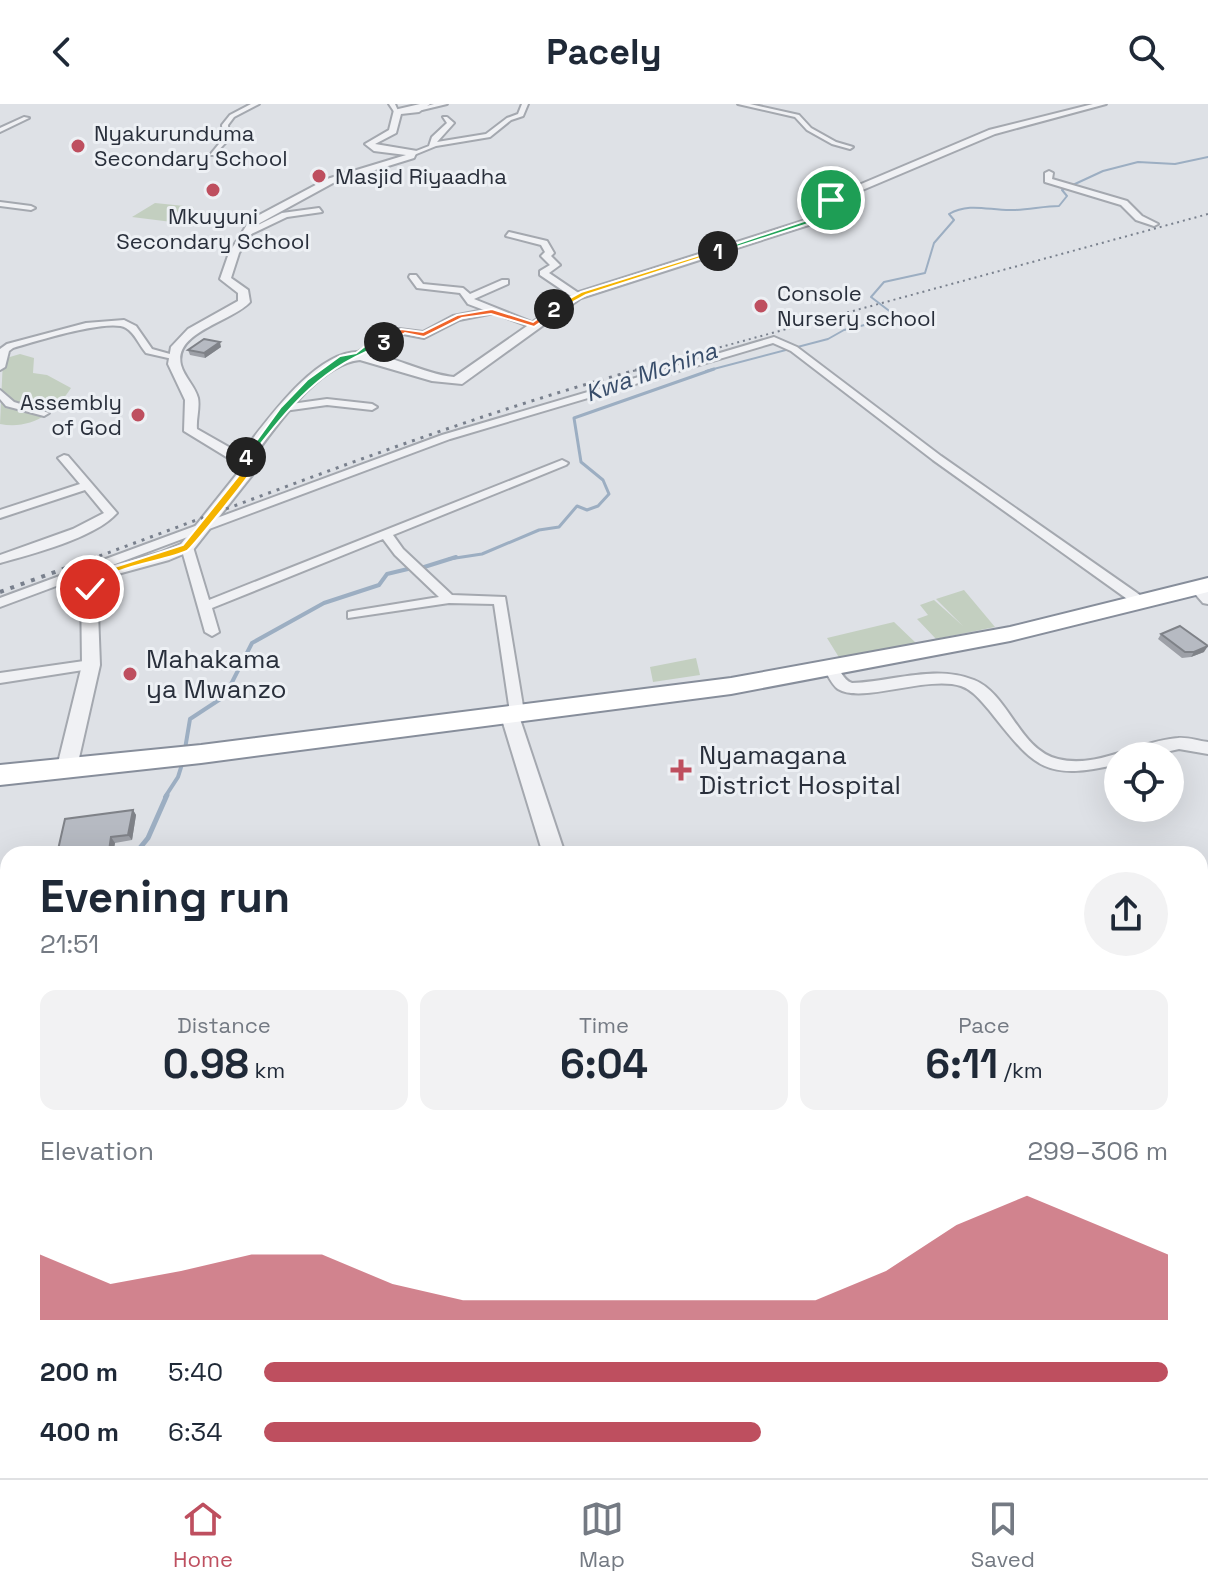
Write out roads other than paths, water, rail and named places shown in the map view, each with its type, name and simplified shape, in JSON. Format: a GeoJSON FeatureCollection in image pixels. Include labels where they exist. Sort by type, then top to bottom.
{"type":"FeatureCollection","features":[{"type":"Feature","properties":{"kind":"highway"},"geometry":{"type":"LineString","coordinates":[[0,775],[191,755],[731,686],[1010,634],[1204,591]]}},
{"type":"Feature","properties":{"kind":"street"},"geometry":{"type":"LineString","coordinates":[[212,154],[226,139],[225,125],[232,116],[256,104]]}},
{"type":"Feature","properties":{"kind":"street"},"geometry":{"type":"LineString","coordinates":[[414,153],[377,149],[369,144],[393,131],[395,108],[444,104]]}},
{"type":"Feature","properties":{"kind":"street"},"geometry":{"type":"LineString","coordinates":[[174,358],[191,332],[230,314],[247,297],[225,279],[244,234],[254,222],[296,208],[330,181],[407,159],[434,144],[488,136],[509,119],[521,115],[525,104]]}},
{"type":"Feature","properties":{"kind":"street"},"geometry":{"type":"LineString","coordinates":[[741,104],[797,116],[809,129],[834,143],[850,147]]}},
{"type":"Feature","properties":{"kind":"street"},"geometry":{"type":"LineString","coordinates":[[243,461],[284,408],[310,382],[348,356],[359,355],[457,381],[577,296],[834,214],[838,210],[829,203],[831,200],[937,152],[992,132],[1102,104]]}},
{"type":"Feature","properties":{"kind":"street"},"geometry":{"type":"LineString","coordinates":[[0,130],[26,118]]}},
{"type":"Feature","properties":{"kind":"street"},"geometry":{"type":"LineString","coordinates":[[434,144],[434,138],[451,123],[445,118]]}},
{"type":"Feature","properties":{"kind":"street"},"geometry":{"type":"LineString","coordinates":[[1049,173],[1048,180],[1124,203],[1139,218],[1154,224]]}},
{"type":"Feature","properties":{"kind":"street"},"geometry":{"type":"LineString","coordinates":[[0,204],[31,208]]}},
{"type":"Feature","properties":{"kind":"street"},"geometry":{"type":"LineString","coordinates":[[296,208],[319,210]]}},
{"type":"Feature","properties":{"kind":"street"},"geometry":{"type":"LineString","coordinates":[[509,234],[544,243],[550,253],[545,256],[556,265],[543,273],[577,296]]}},
{"type":"Feature","properties":{"kind":"street"},"geometry":{"type":"LineString","coordinates":[[413,277],[420,286],[465,292],[467,299],[492,311],[534,325]]}},
{"type":"Feature","properties":{"kind":"street"},"geometry":{"type":"LineString","coordinates":[[467,299],[505,282]]}},
{"type":"Feature","properties":{"kind":"street"},"geometry":{"type":"LineString","coordinates":[[359,355],[402,331],[421,335],[456,318],[492,311]]}},
{"type":"Feature","properties":{"kind":"street"},"geometry":{"type":"LineString","coordinates":[[0,367],[4,350],[10,346],[81,328],[120,323],[136,331],[149,351],[174,358]]}},
{"type":"Feature","properties":{"kind":"street"},"geometry":{"type":"LineString","coordinates":[[0,603],[490,423],[774,340],[794,349],[937,458],[1142,603]]}},
{"type":"Feature","properties":{"kind":"street"},"geometry":{"type":"LineString","coordinates":[[174,358],[191,396],[191,431],[243,461],[248,469],[245,477],[223,499],[189,546]]}},
{"type":"Feature","properties":{"kind":"street"},"geometry":{"type":"LineString","coordinates":[[0,393],[10,404],[44,413]]}},
{"type":"Feature","properties":{"kind":"street"},"geometry":{"type":"LineString","coordinates":[[284,408],[327,402],[372,407]]}},
{"type":"Feature","properties":{"kind":"street"},"geometry":{"type":"LineString","coordinates":[[67,767],[91,665],[89,585],[93,580],[488,433]]}},
{"type":"Feature","properties":{"kind":"street"},"geometry":{"type":"LineString","coordinates":[[0,559],[107,519],[111,513],[64,458]]}},
{"type":"Feature","properties":{"kind":"street"},"geometry":{"type":"LineString","coordinates":[[205,606],[562,463]]}},
{"type":"Feature","properties":{"kind":"street"},"geometry":{"type":"LineString","coordinates":[[0,514],[87,485]]}},
{"type":"Feature","properties":{"kind":"street"},"geometry":{"type":"LineString","coordinates":[[385,533],[399,552],[449,599]]}},
{"type":"Feature","properties":{"kind":"street"},"geometry":{"type":"LineString","coordinates":[[189,546],[212,632]]}},
{"type":"Feature","properties":{"kind":"street"},"geometry":{"type":"LineString","coordinates":[[353,615],[449,599],[500,600],[507,629],[513,712],[552,846]]}},
{"type":"Feature","properties":{"kind":"street"},"geometry":{"type":"LineString","coordinates":[[0,678],[91,665]]}},
{"type":"Feature","properties":{"kind":"street"},"geometry":{"type":"LineString","coordinates":[[831,669],[842,685],[851,688],[945,679],[965,682],[985,697],[1032,753],[1050,765],[1073,769],[1104,761]]}},
{"type":"Feature","properties":{"kind":"street"},"geometry":{"type":"LineString","coordinates":[[1184,744],[1208,748]]}},
{"type":"Feature","properties":{"kind":"waterway","name":"Kwa Mchina"},"geometry":{"type":"LineString","coordinates":[[706,371],[828,339],[844,330],[881,321],[892,313],[871,297],[884,282],[925,273],[934,243],[954,220],[949,214],[957,210],[1019,210],[1059,206],[1067,196],[1062,190],[1103,171],[1138,162],[1175,164],[1208,157]]}},
{"type":"Feature","properties":{"kind":"waterway","name":"Kwa Mchina"},"geometry":{"type":"LineString","coordinates":[[450,559],[482,554],[539,530],[559,527],[577,506],[587,510],[598,506],[609,494],[603,480],[581,462],[574,418],[714,369]]}},
{"type":"Feature","properties":{"kind":"waterway","name":"Kwa Mchina"},"geometry":{"type":"LineString","coordinates":[[450,559],[456,557]]}},
{"type":"Feature","properties":{"kind":"waterway","name":"Kwa Mchina"},"geometry":{"type":"LineString","coordinates":[[421,568],[450,559]]}},
{"type":"Feature","properties":{"kind":"waterway","name":"Kwa Mchina"},"geometry":{"type":"LineString","coordinates":[[185,749],[190,719],[225,696],[252,643],[324,603],[379,585],[387,574],[412,568]]}},
{"type":"Feature","properties":{"kind":"waterway","name":"Kwa Mchina"},"geometry":{"type":"LineString","coordinates":[[165,797],[178,777],[183,761]]}},
{"type":"Feature","properties":{"kind":"waterway","name":"Kwa Mchina"},"geometry":{"type":"LineString","coordinates":[[142,846],[167,795]]}},
{"type":"Feature","properties":{"kind":"railway"},"geometry":{"type":"LineString","coordinates":[[633,371],[1208,214]]}},
{"type":"Feature","properties":{"kind":"railway"},"geometry":{"type":"LineString","coordinates":[[633,371],[640,369]]}},
{"type":"Feature","properties":{"kind":"railway"},"geometry":{"type":"LineString","coordinates":[[91,559],[432,434],[633,371]]}},
{"type":"Feature","properties":{"kind":"railway"},"geometry":{"type":"LineString","coordinates":[[0,592],[96,557]]}},
{"type":"Feature","properties":{"kind":"place","name":"Nyakurunduma Secondary School"},"geometry":{"type":"Point","coordinates":[78,146]}},
{"type":"Feature","properties":{"kind":"place","name":"Masjid Riyaadha"},"geometry":{"type":"Point","coordinates":[319,176]}},
{"type":"Feature","properties":{"kind":"place","name":"Mkuyuni Secondary School"},"geometry":{"type":"Point","coordinates":[213,190]}},
{"type":"Feature","properties":{"kind":"place","name":"Console Nursery school"},"geometry":{"type":"Point","coordinates":[761,306]}},
{"type":"Feature","properties":{"kind":"place","name":"Assembly of God"},"geometry":{"type":"Point","coordinates":[138,415]}},
{"type":"Feature","properties":{"kind":"place","name":"Mahakama ya Mwanzo"},"geometry":{"type":"Point","coordinates":[130,674]}},
{"type":"Feature","properties":{"kind":"place","name":"Nyamagana District Hospital"},"geometry":{"type":"Point","coordinates":[681,770]}}]}
